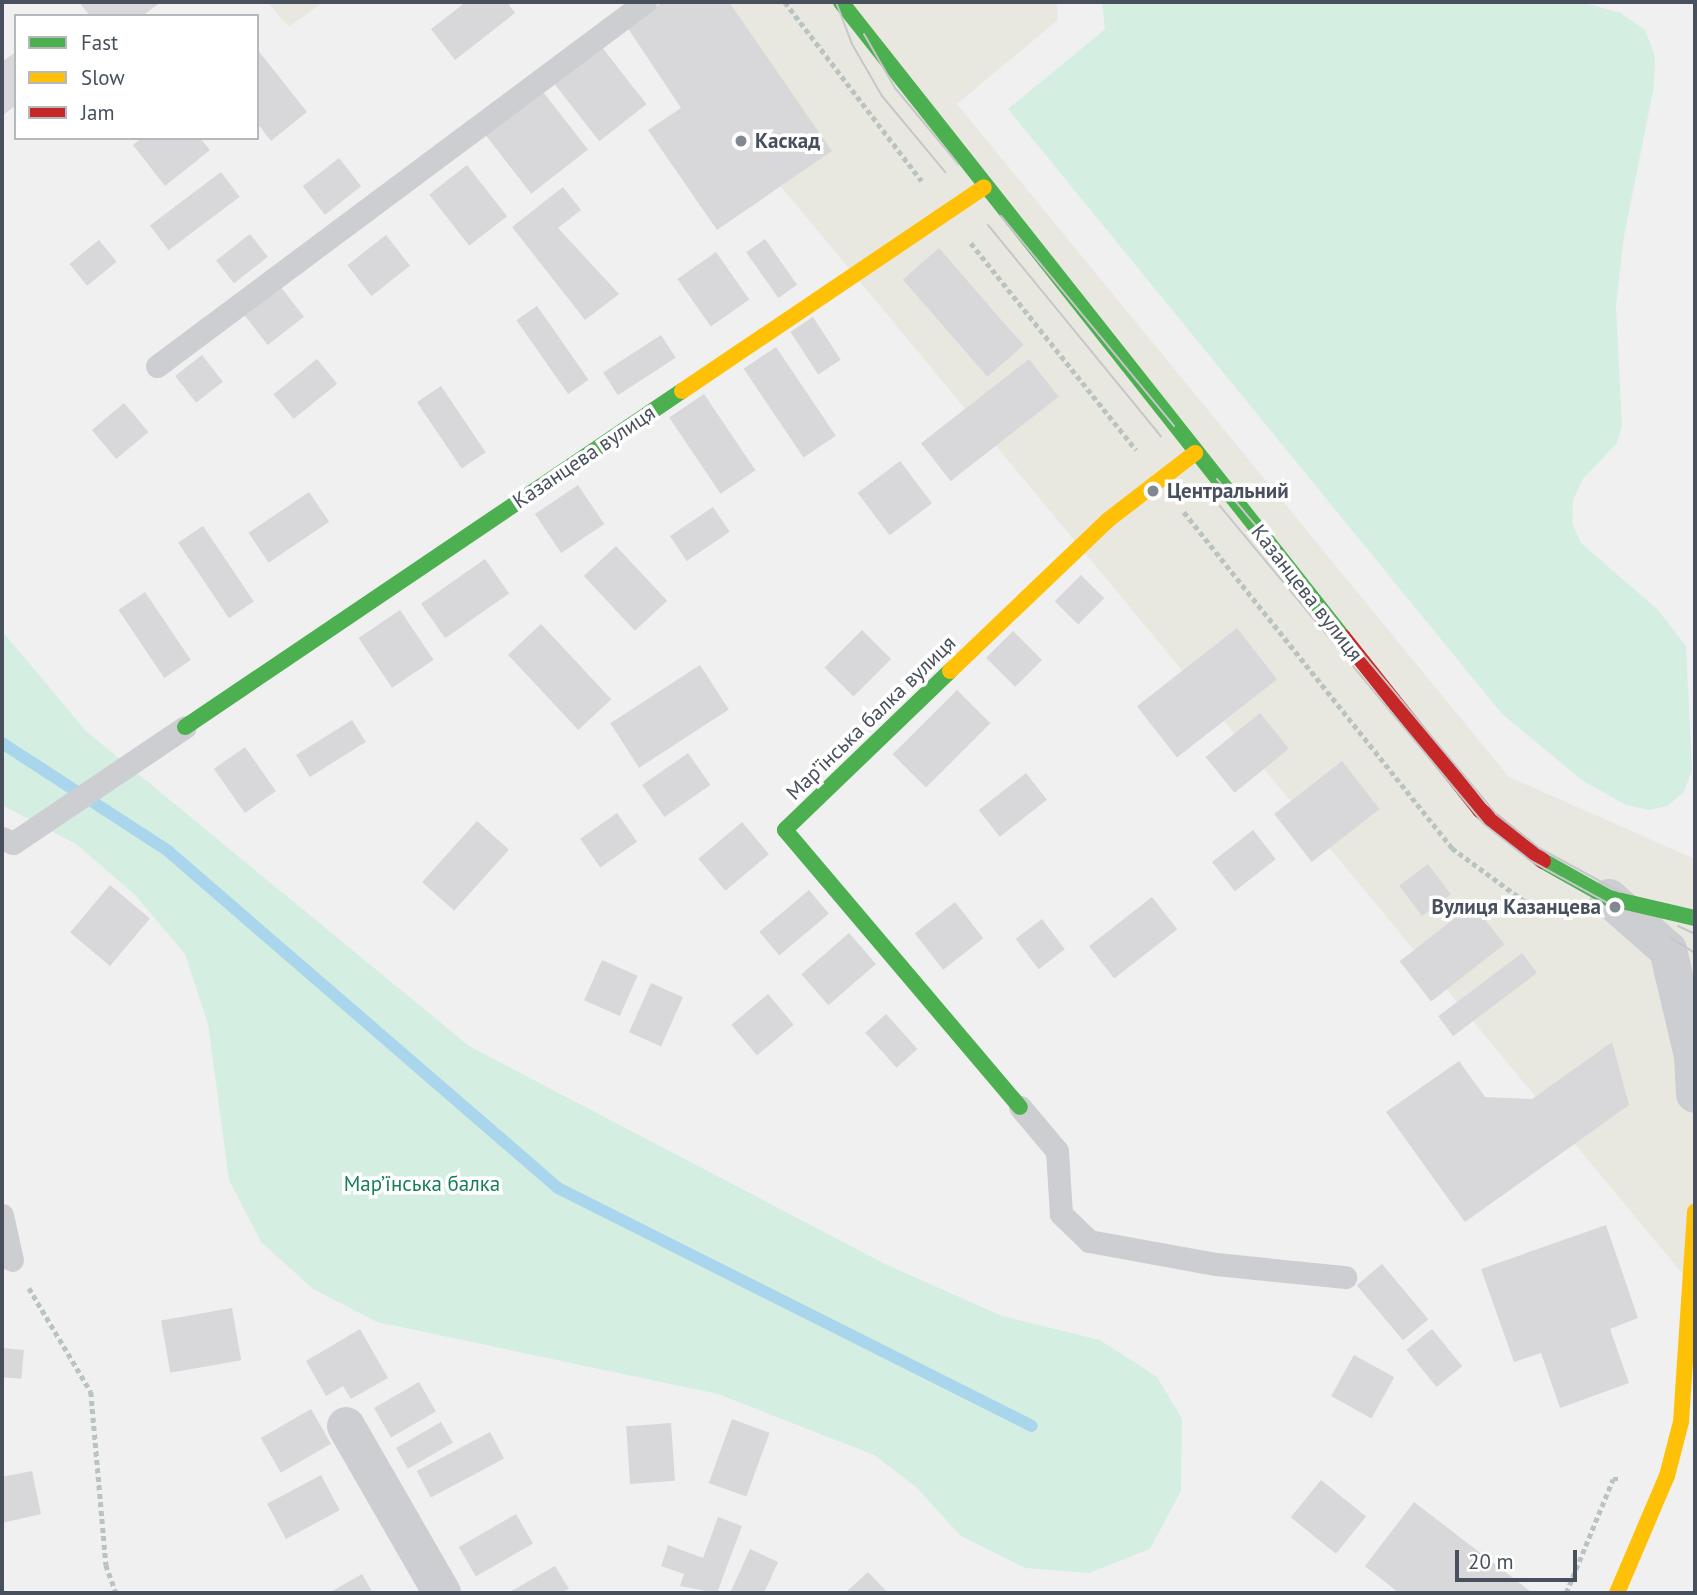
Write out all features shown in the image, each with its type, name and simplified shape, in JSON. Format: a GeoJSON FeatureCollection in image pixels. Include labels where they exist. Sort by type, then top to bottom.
{"type":"FeatureCollection","features":[{"type":"Feature","properties":{"kind":"street","name":"Казанцева вулиця"},"geometry":{"type":"LineString","coordinates":[[841,2],[984,187],[1480,810],[1554,870],[1609,898],[1692,917]]}},
{"type":"Feature","properties":{"kind":"street","name":"Казанцева вулиця"},"geometry":{"type":"LineString","coordinates":[[185,727],[984,187]]}},
{"type":"Feature","properties":{"kind":"street","name":"Мар’їнська балка вулиця"},"geometry":{"type":"LineString","coordinates":[[1020,1107],[785,830],[1108,520],[1195,453]]}},
{"type":"Feature","properties":{"kind":"street","name":"Казанцева вулиця"},"geometry":{"type":"LineString","coordinates":[[1609,898],[1668,950]]}},
{"type":"Feature","properties":{"kind":"street"},"geometry":{"type":"LineString","coordinates":[[1692,917],[1668,950],[1693,1056],[1695,1094]]}},
{"type":"Feature","properties":{"kind":"street"},"geometry":{"type":"LineString","coordinates":[[1617,1593],[1667,1476],[1681,1422],[1692,1326],[1695,1211]]}},
{"type":"Feature","properties":{"kind":"street"},"geometry":{"type":"LineString","coordinates":[[346,1426],[442,1593]]}},
{"type":"Feature","properties":{"kind":"street"},"geometry":{"type":"LineString","coordinates":[[1667,1476],[1695,1448]]}},
{"type":"Feature","properties":{"kind":"lane"},"geometry":{"type":"LineString","coordinates":[[157,366],[645,2]]}},
{"type":"Feature","properties":{"kind":"lane"},"geometry":{"type":"LineString","coordinates":[[2,838],[13,844],[185,727]]}},
{"type":"Feature","properties":{"kind":"lane"},"geometry":{"type":"LineString","coordinates":[[1020,1107],[1057,1151],[1062,1214],[1089,1241],[1216,1264],[1345,1277]]}},
{"type":"Feature","properties":{"kind":"lane"},"geometry":{"type":"LineString","coordinates":[[2,1215],[12,1260]]}},
{"type":"Feature","properties":{"kind":"path"},"geometry":{"type":"LineString","coordinates":[[12,1260],[91,1392],[106,1565],[116,1593]]}},
{"type":"Feature","properties":{"kind":"path"},"geometry":{"type":"LineString","coordinates":[[1566,1593],[1613,1479]]}},
{"type":"Feature","properties":{"kind":"shaded area"},"geometry":{"type":"Polygon","coordinates":[[[267,2],[323,2],[289,27],[267,2]]]}},
{"type":"Feature","properties":{"kind":"shaded area","name":"Центральний"},"geometry":{"type":"Polygon","coordinates":[[[628,2],[1057,2],[1058,20],[957,104],[1509,777],[1695,859],[1695,1289],[628,2]]]}},
{"type":"Feature","properties":{"kind":"green space"},"geometry":{"type":"Polygon","coordinates":[[[1102,2],[1581,2],[1621,13],[1645,30],[1655,56],[1654,86],[1624,236],[1616,305],[1622,426],[1617,443],[1583,479],[1573,500],[1572,523],[1581,543],[1658,610],[1686,646],[1692,770],[1684,792],[1667,806],[1649,810],[1626,805],[1583,781],[1502,714],[1008,109],[1105,29],[1102,2]]]}},
{"type":"Feature","properties":{"kind":"green space","name":"Мар’їнська балка"},"geometry":{"type":"Polygon","coordinates":[[[2,631],[86,731],[469,1046],[885,1264],[1002,1316],[1100,1340],[1157,1377],[1182,1419],[1181,1491],[1150,1549],[1089,1573],[1025,1568],[961,1536],[916,1487],[874,1455],[718,1394],[377,1322],[313,1289],[261,1242],[229,1180],[208,1024],[185,954],[134,894],[76,844],[2,805],[2,631]]]}},
{"type":"Feature","properties":{"kind":"building"},"geometry":{"type":"Polygon","coordinates":[[[79,2],[161,2],[145,14],[88,14],[79,2]]]}},
{"type":"Feature","properties":{"kind":"building"},"geometry":{"type":"Polygon","coordinates":[[[466,2],[507,2],[515,13],[455,60],[431,29],[466,2]]]}},
{"type":"Feature","properties":{"kind":"building"},"geometry":{"type":"Polygon","coordinates":[[[663,2],[729,2],[832,151],[717,230],[648,130],[681,108],[627,27],[663,2]]]}},
{"type":"Feature","properties":{"kind":"building"},"geometry":{"type":"Polygon","coordinates":[[[601,46],[647,104],[599,141],[554,83],[601,46]]]}},
{"type":"Feature","properties":{"kind":"building"},"geometry":{"type":"Polygon","coordinates":[[[259,52],[307,112],[271,141],[259,126],[259,52]]]}},
{"type":"Feature","properties":{"kind":"building"},"geometry":{"type":"Polygon","coordinates":[[[14,53],[14,107],[2,116],[2,62],[14,53]]]}},
{"type":"Feature","properties":{"kind":"building"},"geometry":{"type":"Polygon","coordinates":[[[540,88],[588,149],[531,194],[483,132],[540,88]]]}},
{"type":"Feature","properties":{"kind":"building"},"geometry":{"type":"Polygon","coordinates":[[[139,140],[202,140],[210,150],[165,186],[133,145],[139,140]]]}},
{"type":"Feature","properties":{"kind":"building"},"geometry":{"type":"Polygon","coordinates":[[[339,158],[361,186],[325,215],[303,186],[339,158]]]}},
{"type":"Feature","properties":{"kind":"building"},"geometry":{"type":"Polygon","coordinates":[[[467,165],[507,216],[469,246],[429,195],[467,165]]]}},
{"type":"Feature","properties":{"kind":"building"},"geometry":{"type":"Polygon","coordinates":[[[221,172],[240,197],[169,250],[150,226],[221,172]]]}},
{"type":"Feature","properties":{"kind":"building"},"geometry":{"type":"Polygon","coordinates":[[[563,187],[581,210],[558,228],[619,294],[585,320],[512,227],[563,187]]]}},
{"type":"Feature","properties":{"kind":"building"},"geometry":{"type":"Polygon","coordinates":[[[250,234],[268,257],[234,283],[216,260],[250,234]]]}},
{"type":"Feature","properties":{"kind":"building"},"geometry":{"type":"Polygon","coordinates":[[[386,235],[410,266],[371,296],[347,265],[386,235]]]}},
{"type":"Feature","properties":{"kind":"building"},"geometry":{"type":"Polygon","coordinates":[[[765,239],[797,285],[778,298],[746,252],[765,239]]]}},
{"type":"Feature","properties":{"kind":"building"},"geometry":{"type":"Polygon","coordinates":[[[99,240],[117,262],[87,286],[69,264],[99,240]]]}},
{"type":"Feature","properties":{"kind":"building"},"geometry":{"type":"Polygon","coordinates":[[[939,248],[1024,345],[987,377],[903,279],[939,248]]]}},
{"type":"Feature","properties":{"kind":"building"},"geometry":{"type":"Polygon","coordinates":[[[716,252],[749,300],[711,326],[677,279],[716,252]]]}},
{"type":"Feature","properties":{"kind":"building"},"geometry":{"type":"Polygon","coordinates":[[[280,286],[304,317],[268,345],[244,314],[280,286]]]}},
{"type":"Feature","properties":{"kind":"building"},"geometry":{"type":"Polygon","coordinates":[[[537,306],[589,380],[568,394],[517,320],[537,306]]]}},
{"type":"Feature","properties":{"kind":"building"},"geometry":{"type":"Polygon","coordinates":[[[813,317],[841,360],[818,374],[790,332],[813,317]]]}},
{"type":"Feature","properties":{"kind":"building"},"geometry":{"type":"Polygon","coordinates":[[[661,335],[676,358],[618,395],[603,373],[661,335]]]}},
{"type":"Feature","properties":{"kind":"building"},"geometry":{"type":"Polygon","coordinates":[[[776,347],[836,436],[804,458],[744,369],[776,347]]]}},
{"type":"Feature","properties":{"kind":"building"},"geometry":{"type":"Polygon","coordinates":[[[202,355],[223,382],[196,403],[175,376],[202,355]]]}},
{"type":"Feature","properties":{"kind":"building"},"geometry":{"type":"Polygon","coordinates":[[[317,359],[337,384],[294,419],[273,394],[317,359]]]}},
{"type":"Feature","properties":{"kind":"building"},"geometry":{"type":"Polygon","coordinates":[[[1029,359],[1059,397],[951,481],[921,443],[1029,359]]]}},
{"type":"Feature","properties":{"kind":"building"},"geometry":{"type":"Polygon","coordinates":[[[441,386],[486,452],[462,469],[417,402],[441,386]]]}},
{"type":"Feature","properties":{"kind":"building"},"geometry":{"type":"Polygon","coordinates":[[[704,394],[755,470],[721,494],[669,417],[704,394]]]}},
{"type":"Feature","properties":{"kind":"building"},"geometry":{"type":"Polygon","coordinates":[[[124,403],[148,432],[116,459],[92,430],[124,403]]]}},
{"type":"Feature","properties":{"kind":"building"},"geometry":{"type":"Polygon","coordinates":[[[900,461],[932,503],[890,535],[858,493],[900,461]]]}},
{"type":"Feature","properties":{"kind":"building"},"geometry":{"type":"Polygon","coordinates":[[[578,485],[604,524],[561,553],[535,514],[578,485]]]}},
{"type":"Feature","properties":{"kind":"building"},"geometry":{"type":"Polygon","coordinates":[[[309,492],[329,522],[269,563],[248,533],[309,492]]]}},
{"type":"Feature","properties":{"kind":"building"},"geometry":{"type":"Polygon","coordinates":[[[713,507],[730,532],[687,561],[670,536],[713,507]]]}},
{"type":"Feature","properties":{"kind":"building"},"geometry":{"type":"Polygon","coordinates":[[[203,526],[254,601],[229,618],[178,543],[203,526]]]}},
{"type":"Feature","properties":{"kind":"building"},"geometry":{"type":"Polygon","coordinates":[[[616,546],[667,601],[635,631],[584,576],[616,546]]]}},
{"type":"Feature","properties":{"kind":"building"},"geometry":{"type":"Polygon","coordinates":[[[485,559],[509,593],[445,638],[421,604],[485,559]]]}},
{"type":"Feature","properties":{"kind":"building"},"geometry":{"type":"Polygon","coordinates":[[[1081,575],[1104,598],[1078,624],[1055,601],[1081,575]]]}},
{"type":"Feature","properties":{"kind":"building"},"geometry":{"type":"Polygon","coordinates":[[[145,592],[191,660],[164,678],[118,610],[145,592]]]}},
{"type":"Feature","properties":{"kind":"building"},"geometry":{"type":"Polygon","coordinates":[[[400,610],[434,660],[392,688],[359,638],[400,610]]]}},
{"type":"Feature","properties":{"kind":"building"},"geometry":{"type":"Polygon","coordinates":[[[541,624],[611,699],[578,730],[508,655],[541,624]]]}},
{"type":"Feature","properties":{"kind":"building"},"geometry":{"type":"Polygon","coordinates":[[[1237,628],[1277,679],[1177,757],[1137,706],[1237,628]]]}},
{"type":"Feature","properties":{"kind":"building"},"geometry":{"type":"Polygon","coordinates":[[[862,630],[891,659],[854,696],[825,667],[862,630]]]}},
{"type":"Feature","properties":{"kind":"building"},"geometry":{"type":"Polygon","coordinates":[[[1013,631],[1042,660],[1015,687],[986,658],[1013,631]]]}},
{"type":"Feature","properties":{"kind":"building"},"geometry":{"type":"Polygon","coordinates":[[[700,665],[729,709],[639,768],[610,723],[700,665]]]}},
{"type":"Feature","properties":{"kind":"building"},"geometry":{"type":"Polygon","coordinates":[[[957,690],[990,723],[926,788],[893,754],[957,690]]]}},
{"type":"Feature","properties":{"kind":"building"},"geometry":{"type":"Polygon","coordinates":[[[1260,713],[1289,749],[1235,793],[1206,757],[1260,713]]]}},
{"type":"Feature","properties":{"kind":"building"},"geometry":{"type":"Polygon","coordinates":[[[352,720],[366,742],[310,777],[296,755],[352,720]]]}},
{"type":"Feature","properties":{"kind":"building"},"geometry":{"type":"Polygon","coordinates":[[[245,747],[276,791],[245,813],[214,769],[245,747]]]}},
{"type":"Feature","properties":{"kind":"building"},"geometry":{"type":"Polygon","coordinates":[[[688,753],[710,785],[664,817],[642,785],[688,753]]]}},
{"type":"Feature","properties":{"kind":"building"},"geometry":{"type":"Polygon","coordinates":[[[1342,761],[1380,809],[1312,862],[1274,814],[1342,761]]]}},
{"type":"Feature","properties":{"kind":"building"},"geometry":{"type":"Polygon","coordinates":[[[1026,773],[1047,800],[1000,837],[979,810],[1026,773]]]}},
{"type":"Feature","properties":{"kind":"building"},"geometry":{"type":"Polygon","coordinates":[[[617,813],[637,842],[600,867],[580,839],[617,813]]]}},
{"type":"Feature","properties":{"kind":"building"},"geometry":{"type":"Polygon","coordinates":[[[477,821],[509,850],[454,911],[422,882],[477,821]]]}},
{"type":"Feature","properties":{"kind":"building"},"geometry":{"type":"Polygon","coordinates":[[[742,822],[769,854],[725,891],[698,859],[742,822]]]}},
{"type":"Feature","properties":{"kind":"building"},"geometry":{"type":"Polygon","coordinates":[[[1253,830],[1276,859],[1235,891],[1212,862],[1253,830]]]}},
{"type":"Feature","properties":{"kind":"building"},"geometry":{"type":"Polygon","coordinates":[[[1428,864],[1451,894],[1422,916],[1399,886],[1428,864]]]}},
{"type":"Feature","properties":{"kind":"building"},"geometry":{"type":"Polygon","coordinates":[[[110,885],[150,918],[110,966],[70,932],[110,885]]]}},
{"type":"Feature","properties":{"kind":"building"},"geometry":{"type":"Polygon","coordinates":[[[809,890],[829,914],[779,956],[759,932],[809,890]]]}},
{"type":"Feature","properties":{"kind":"building"},"geometry":{"type":"Polygon","coordinates":[[[1152,897],[1177,929],[1114,979],[1089,946],[1152,897]]]}},
{"type":"Feature","properties":{"kind":"building"},"geometry":{"type":"Polygon","coordinates":[[[955,902],[983,938],[943,970],[915,933],[955,902]]]}},
{"type":"Feature","properties":{"kind":"building"},"geometry":{"type":"Polygon","coordinates":[[[1473,904],[1504,944],[1431,1001],[1400,961],[1473,904]]]}},
{"type":"Feature","properties":{"kind":"building"},"geometry":{"type":"Polygon","coordinates":[[[1042,919],[1065,949],[1039,969],[1016,939],[1042,919]]]}},
{"type":"Feature","properties":{"kind":"building"},"geometry":{"type":"Polygon","coordinates":[[[849,933],[876,964],[828,1005],[801,974],[849,933]]]}},
{"type":"Feature","properties":{"kind":"building"},"geometry":{"type":"Polygon","coordinates":[[[1522,953],[1537,973],[1453,1036],[1438,1016],[1522,953]]]}},
{"type":"Feature","properties":{"kind":"building"},"geometry":{"type":"Polygon","coordinates":[[[602,960],[638,976],[620,1016],[584,1000],[602,960]]]}},
{"type":"Feature","properties":{"kind":"building"},"geometry":{"type":"Polygon","coordinates":[[[651,983],[683,997],[661,1047],[629,1032],[651,983]]]}},
{"type":"Feature","properties":{"kind":"building"},"geometry":{"type":"Polygon","coordinates":[[[768,994],[794,1025],[757,1055],[731,1025],[768,994]]]}},
{"type":"Feature","properties":{"kind":"building"},"geometry":{"type":"Polygon","coordinates":[[[886,1014],[917,1049],[897,1068],[865,1033],[886,1014]]]}},
{"type":"Feature","properties":{"kind":"building"},"geometry":{"type":"Polygon","coordinates":[[[1612,1042],[1629,1105],[1465,1222],[1386,1112],[1459,1061],[1485,1097],[1532,1099],[1612,1042]]]}},
{"type":"Feature","properties":{"kind":"building"},"geometry":{"type":"Polygon","coordinates":[[[1606,1225],[1638,1318],[1610,1329],[1629,1383],[1560,1408],[1541,1353],[1514,1362],[1481,1269],[1606,1225]]]}},
{"type":"Feature","properties":{"kind":"building"},"geometry":{"type":"Polygon","coordinates":[[[1382,1264],[1428,1319],[1403,1340],[1357,1285],[1382,1264]]]}},
{"type":"Feature","properties":{"kind":"building"},"geometry":{"type":"Polygon","coordinates":[[[232,1308],[241,1360],[170,1373],[161,1321],[232,1308]]]}},
{"type":"Feature","properties":{"kind":"building"},"geometry":{"type":"Polygon","coordinates":[[[360,1329],[388,1378],[351,1399],[343,1386],[326,1396],[306,1361],[360,1329]]]}},
{"type":"Feature","properties":{"kind":"building"},"geometry":{"type":"Polygon","coordinates":[[[1432,1329],[1462,1366],[1437,1387],[1406,1350],[1432,1329]]]}},
{"type":"Feature","properties":{"kind":"building"},"geometry":{"type":"Polygon","coordinates":[[[2,1348],[24,1350],[21,1379],[2,1377],[2,1348]]]}},
{"type":"Feature","properties":{"kind":"building"},"geometry":{"type":"Polygon","coordinates":[[[1354,1355],[1394,1377],[1371,1418],[1331,1396],[1354,1355]]]}},
{"type":"Feature","properties":{"kind":"building"},"geometry":{"type":"Polygon","coordinates":[[[419,1382],[436,1411],[391,1437],[374,1408],[419,1382]]]}},
{"type":"Feature","properties":{"kind":"building"},"geometry":{"type":"Polygon","coordinates":[[[311,1409],[331,1444],[281,1473],[261,1438],[311,1409]]]}},
{"type":"Feature","properties":{"kind":"building"},"geometry":{"type":"Polygon","coordinates":[[[732,1419],[770,1433],[746,1497],[709,1483],[732,1419]]]}},
{"type":"Feature","properties":{"kind":"building"},"geometry":{"type":"Polygon","coordinates":[[[441,1422],[453,1443],[408,1469],[396,1448],[441,1422]]]}},
{"type":"Feature","properties":{"kind":"building"},"geometry":{"type":"Polygon","coordinates":[[[671,1423],[675,1481],[630,1484],[626,1426],[671,1423]]]}},
{"type":"Feature","properties":{"kind":"building"},"geometry":{"type":"Polygon","coordinates":[[[490,1432],[504,1458],[431,1497],[417,1471],[490,1432]]]}},
{"type":"Feature","properties":{"kind":"building"},"geometry":{"type":"Polygon","coordinates":[[[32,1471],[41,1514],[2,1523],[2,1477],[32,1471]]]}},
{"type":"Feature","properties":{"kind":"building"},"geometry":{"type":"Polygon","coordinates":[[[321,1475],[340,1510],[286,1539],[267,1504],[321,1475]]]}},
{"type":"Feature","properties":{"kind":"building"},"geometry":{"type":"Polygon","coordinates":[[[1321,1480],[1366,1517],[1336,1554],[1291,1517],[1321,1480]]]}},
{"type":"Feature","properties":{"kind":"building"},"geometry":{"type":"Polygon","coordinates":[[[1414,1502],[1530,1591],[1399,1593],[1365,1566],[1414,1502]]]}},
{"type":"Feature","properties":{"kind":"building"},"geometry":{"type":"Polygon","coordinates":[[[516,1514],[533,1543],[476,1576],[459,1547],[516,1514]]]}},
{"type":"Feature","properties":{"kind":"building"},"geometry":{"type":"Polygon","coordinates":[[[718,1517],[742,1526],[717,1593],[680,1586],[684,1574],[661,1566],[668,1545],[703,1558],[718,1517]]]}},
{"type":"Feature","properties":{"kind":"building"},"geometry":{"type":"Polygon","coordinates":[[[750,1549],[778,1562],[764,1593],[730,1593],[750,1549]]]}},
{"type":"Feature","properties":{"kind":"building"},"geometry":{"type":"Polygon","coordinates":[[[555,1566],[569,1589],[561,1593],[508,1593],[555,1566]]]}},
{"type":"Feature","properties":{"kind":"building"},"geometry":{"type":"Polygon","coordinates":[[[868,1572],[888,1593],[845,1593],[868,1572]]]}},
{"type":"Feature","properties":{"kind":"building"},"geometry":{"type":"Polygon","coordinates":[[[362,1574],[373,1593],[329,1593],[362,1574]]]}},
{"type":"Feature","properties":{"kind":"waterway"},"geometry":{"type":"LineString","coordinates":[[2,743],[168,851],[558,1188],[1032,1426]]}},
{"type":"Feature","properties":{"kind":"tram line"},"geometry":{"type":"LineString","coordinates":[[836,2],[852,44],[882,96],[945,172]]}},
{"type":"Feature","properties":{"kind":"tram line"},"geometry":{"type":"LineString","coordinates":[[864,34],[895,88],[958,164]]}},
{"type":"Feature","properties":{"kind":"tram line"},"geometry":{"type":"LineString","coordinates":[[1001,216],[1174,426]]}},
{"type":"Feature","properties":{"kind":"tram line"},"geometry":{"type":"LineString","coordinates":[[988,225],[1161,436]]}},
{"type":"Feature","properties":{"kind":"tram line"},"geometry":{"type":"LineString","coordinates":[[1217,479],[1496,814],[1539,848],[1620,892]]}},
{"type":"Feature","properties":{"kind":"tram line"},"geometry":{"type":"LineString","coordinates":[[1205,488],[1485,825],[1531,861],[1615,907]]}},
{"type":"Feature","properties":{"kind":"tram line"},"geometry":{"type":"LineString","coordinates":[[1678,926],[1695,934]]}},
{"type":"Feature","properties":{"kind":"tram line"},"geometry":{"type":"LineString","coordinates":[[1671,938],[1695,953]]}},
{"type":"Feature","properties":{"kind":"traffic: fast"},"geometry":{"type":"LineString","coordinates":[[841,2],[1343,637]]}},
{"type":"Feature","properties":{"kind":"traffic: fast"},"geometry":{"type":"LineString","coordinates":[[185,727],[682,391]]}},
{"type":"Feature","properties":{"kind":"traffic: fast"},"geometry":{"type":"LineString","coordinates":[[950,671],[785,830],[1020,1107]]}},
{"type":"Feature","properties":{"kind":"traffic: fast"},"geometry":{"type":"LineString","coordinates":[[1543,861],[1609,898],[1695,918]]}},
{"type":"Feature","properties":{"kind":"traffic: slow"},"geometry":{"type":"LineString","coordinates":[[682,391],[984,187]]}},
{"type":"Feature","properties":{"kind":"traffic: slow"},"geometry":{"type":"LineString","coordinates":[[950,671],[1108,520],[1195,453]]}},
{"type":"Feature","properties":{"kind":"traffic: slow"},"geometry":{"type":"LineString","coordinates":[[1617,1593],[1667,1476],[1681,1422],[1695,1211]]}},
{"type":"Feature","properties":{"kind":"traffic: jam"},"geometry":{"type":"LineString","coordinates":[[1343,637],[1480,810],[1543,861]]}},
{"type":"Feature","properties":{"kind":"place","name":"Каскад"},"geometry":{"type":"Point","coordinates":[741,141]}},
{"type":"Feature","properties":{"kind":"place","name":"Центральний"},"geometry":{"type":"Point","coordinates":[1153,491]}},
{"type":"Feature","properties":{"kind":"place","name":"Вулиця Казанцева"},"geometry":{"type":"Point","coordinates":[1615,907]}}]}
